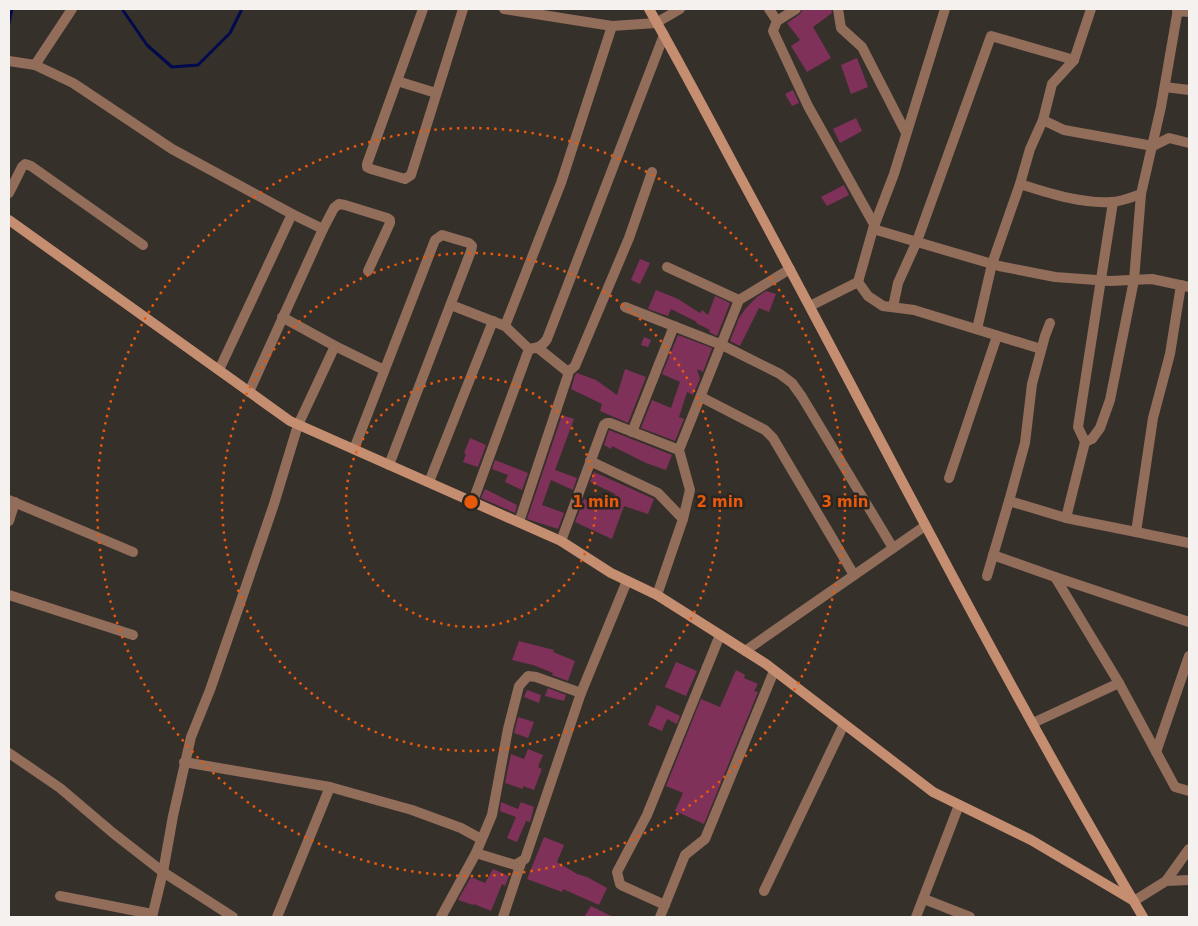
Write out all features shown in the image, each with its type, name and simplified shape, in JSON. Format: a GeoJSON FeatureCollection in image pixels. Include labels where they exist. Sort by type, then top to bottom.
{"type":"FeatureCollection","features":[{"type":"Feature","properties":{"kind":"main road"},"geometry":{"type":"LineString","coordinates":[[649,9],[810,306],[925,526],[1033,723],[1143,917]]}},
{"type":"Feature","properties":{"kind":"main road"},"geometry":{"type":"LineString","coordinates":[[9,220],[290,422],[561,541],[589,560],[657,595],[774,671],[933,792],[1031,840],[1134,901]]}},
{"type":"Feature","properties":{"kind":"street"},"geometry":{"type":"LineString","coordinates":[[35,65],[72,9]]}},
{"type":"Feature","properties":{"kind":"street"},"geometry":{"type":"LineString","coordinates":[[423,9],[367,164],[367,167],[371,169],[405,179],[411,175],[462,9]]}},
{"type":"Feature","properties":{"kind":"street"},"geometry":{"type":"LineString","coordinates":[[504,9],[612,26],[656,22],[680,9]]}},
{"type":"Feature","properties":{"kind":"street"},"geometry":{"type":"LineString","coordinates":[[769,9],[777,20]]}},
{"type":"Feature","properties":{"kind":"street"},"geometry":{"type":"LineString","coordinates":[[796,9],[777,20],[773,31],[808,106],[874,228],[992,264],[1055,277],[1110,281],[1152,279],[1185,286],[1153,418],[1136,532]]}},
{"type":"Feature","properties":{"kind":"street"},"geometry":{"type":"LineString","coordinates":[[838,9],[841,28],[862,47],[906,134]]}},
{"type":"Feature","properties":{"kind":"street"},"geometry":{"type":"LineString","coordinates":[[810,306],[858,282],[874,228],[894,174],[945,9]]}},
{"type":"Feature","properties":{"kind":"street"},"geometry":{"type":"LineString","coordinates":[[977,329],[992,264],[1030,149],[1043,120],[1052,84],[1074,60],[1091,9]]}},
{"type":"Feature","properties":{"kind":"street"},"geometry":{"type":"LineString","coordinates":[[1085,442],[1092,439],[1100,428],[1110,400],[1134,280],[1141,194],[1153,146],[1178,10],[1189,12]]}},
{"type":"Feature","properties":{"kind":"street"},"geometry":{"type":"LineString","coordinates":[[506,326],[561,183],[612,26]]}},
{"type":"Feature","properties":{"kind":"street"},"geometry":{"type":"LineString","coordinates":[[533,348],[543,345],[547,339],[664,36]]}},
{"type":"Feature","properties":{"kind":"street"},"geometry":{"type":"LineString","coordinates":[[893,307],[898,283],[917,241],[991,36],[1074,60]]}},
{"type":"Feature","properties":{"kind":"street"},"geometry":{"type":"LineString","coordinates":[[9,61],[35,65],[73,83],[172,149],[323,229]]}},
{"type":"Feature","properties":{"kind":"street"},"geometry":{"type":"LineString","coordinates":[[398,81],[436,93]]}},
{"type":"Feature","properties":{"kind":"street"},"geometry":{"type":"LineString","coordinates":[[1164,87],[1189,90]]}},
{"type":"Feature","properties":{"kind":"street"},"geometry":{"type":"LineString","coordinates":[[1043,120],[1064,130],[1153,146],[1169,138],[1189,143]]}},
{"type":"Feature","properties":{"kind":"street"},"geometry":{"type":"LineString","coordinates":[[9,193],[25,164],[143,245]]}},
{"type":"Feature","properties":{"kind":"street"},"geometry":{"type":"LineString","coordinates":[[518,522],[568,372],[575,366],[629,238],[652,172]]}},
{"type":"Feature","properties":{"kind":"street"},"geometry":{"type":"LineString","coordinates":[[1020,184],[1048,193],[1088,201],[1112,202],[1141,194]]}},
{"type":"Feature","properties":{"kind":"street"},"geometry":{"type":"LineString","coordinates":[[1066,518],[1085,442],[1078,427],[1112,202]]}},
{"type":"Feature","properties":{"kind":"street"},"geometry":{"type":"LineString","coordinates":[[249,392],[323,229],[338,204],[345,204],[390,220],[368,271]]}},
{"type":"Feature","properties":{"kind":"street"},"geometry":{"type":"LineString","coordinates":[[219,370],[292,214]]}},
{"type":"Feature","properties":{"kind":"street"},"geometry":{"type":"LineString","coordinates":[[354,449],[434,240],[442,235],[469,243],[472,246],[451,305],[389,465]]}},
{"type":"Feature","properties":{"kind":"street"},"geometry":{"type":"LineString","coordinates":[[667,267],[739,300]]}},
{"type":"Feature","properties":{"kind":"street"},"geometry":{"type":"LineString","coordinates":[[657,595],[684,519],[690,490],[679,450],[739,300],[790,270]]}},
{"type":"Feature","properties":{"kind":"street"},"geometry":{"type":"LineString","coordinates":[[858,282],[868,296]]}},
{"type":"Feature","properties":{"kind":"street"},"geometry":{"type":"LineString","coordinates":[[842,290],[868,296],[883,306],[914,310],[1041,349]]}},
{"type":"Feature","properties":{"kind":"street"},"geometry":{"type":"LineString","coordinates":[[451,305],[506,326],[533,348],[568,372]]}},
{"type":"Feature","properties":{"kind":"street"},"geometry":{"type":"LineString","coordinates":[[625,307],[722,345],[780,374],[792,383],[893,548]]}},
{"type":"Feature","properties":{"kind":"street"},"geometry":{"type":"LineString","coordinates":[[282,317],[384,370]]}},
{"type":"Feature","properties":{"kind":"street"},"geometry":{"type":"LineString","coordinates":[[429,482],[493,321]]}},
{"type":"Feature","properties":{"kind":"street"},"geometry":{"type":"LineString","coordinates":[[987,576],[1025,443],[1032,384],[1050,323]]}},
{"type":"Feature","properties":{"kind":"street"},"geometry":{"type":"LineString","coordinates":[[632,432],[674,326]]}},
{"type":"Feature","properties":{"kind":"street"},"geometry":{"type":"LineString","coordinates":[[949,478],[997,336]]}},
{"type":"Feature","properties":{"kind":"street"},"geometry":{"type":"LineString","coordinates":[[60,896],[152,916],[163,872],[184,762],[191,737],[210,690],[274,504],[298,425],[335,346]]}},
{"type":"Feature","properties":{"kind":"street"},"geometry":{"type":"LineString","coordinates":[[473,502],[533,348]]}},
{"type":"Feature","properties":{"kind":"street"},"geometry":{"type":"LineString","coordinates":[[701,398],[765,430],[773,438],[854,575]]}},
{"type":"Feature","properties":{"kind":"street"},"geometry":{"type":"LineString","coordinates":[[561,541],[590,461],[607,422],[679,450]]}},
{"type":"Feature","properties":{"kind":"street"},"geometry":{"type":"LineString","coordinates":[[590,461],[658,493],[684,519]]}},
{"type":"Feature","properties":{"kind":"street"},"geometry":{"type":"LineString","coordinates":[[9,521],[12,501],[133,552]]}},
{"type":"Feature","properties":{"kind":"street"},"geometry":{"type":"LineString","coordinates":[[1009,501],[1066,518],[1189,544]]}},
{"type":"Feature","properties":{"kind":"street"},"geometry":{"type":"LineString","coordinates":[[745,651],[925,526]]}},
{"type":"Feature","properties":{"kind":"street"},"geometry":{"type":"LineString","coordinates":[[993,555],[1189,622]]}},
{"type":"Feature","properties":{"kind":"street"},"geometry":{"type":"LineString","coordinates":[[1055,577],[1119,683],[1175,786],[1189,791]]}},
{"type":"Feature","properties":{"kind":"street"},"geometry":{"type":"LineString","coordinates":[[503,917],[521,863],[525,859],[581,693],[627,581]]}},
{"type":"Feature","properties":{"kind":"street"},"geometry":{"type":"LineString","coordinates":[[9,595],[133,635]]}},
{"type":"Feature","properties":{"kind":"street"},"geometry":{"type":"LineString","coordinates":[[665,905],[620,884],[617,872],[645,821],[720,635]]}},
{"type":"Feature","properties":{"kind":"street"},"geometry":{"type":"LineString","coordinates":[[1156,752],[1189,656]]}},
{"type":"Feature","properties":{"kind":"street"},"geometry":{"type":"LineString","coordinates":[[660,917],[685,855],[705,839],[774,671]]}},
{"type":"Feature","properties":{"kind":"street"},"geometry":{"type":"LineString","coordinates":[[441,917],[476,853],[492,815],[508,729],[519,686],[528,676],[536,676],[581,693]]}},
{"type":"Feature","properties":{"kind":"street"},"geometry":{"type":"LineString","coordinates":[[1033,723],[1119,683]]}},
{"type":"Feature","properties":{"kind":"street"},"geometry":{"type":"LineString","coordinates":[[764,891],[844,724]]}},
{"type":"Feature","properties":{"kind":"street"},"geometry":{"type":"LineString","coordinates":[[9,752],[60,788],[163,872],[226,915]]}},
{"type":"Feature","properties":{"kind":"street"},"geometry":{"type":"LineString","coordinates":[[184,762],[330,787],[412,810],[461,828],[481,839]]}},
{"type":"Feature","properties":{"kind":"street"},"geometry":{"type":"LineString","coordinates":[[277,917],[330,787]]}},
{"type":"Feature","properties":{"kind":"street"},"geometry":{"type":"LineString","coordinates":[[916,917],[959,805]]}},
{"type":"Feature","properties":{"kind":"street"},"geometry":{"type":"LineString","coordinates":[[1134,901],[1166,881],[1189,850]]}},
{"type":"Feature","properties":{"kind":"street"},"geometry":{"type":"LineString","coordinates":[[476,853],[515,865],[521,863]]}},
{"type":"Feature","properties":{"kind":"street"},"geometry":{"type":"LineString","coordinates":[[1166,881],[1189,880]]}},
{"type":"Feature","properties":{"kind":"street"},"geometry":{"type":"LineString","coordinates":[[924,899],[970,917]]}},
{"type":"Feature","properties":{"kind":"building"},"geometry":{"type":"Polygon","coordinates":[[[803,9],[831,9],[832,13],[813,27],[831,58],[807,72],[791,46],[800,40],[787,23],[800,14],[803,9]]]}},
{"type":"Feature","properties":{"kind":"building"},"geometry":{"type":"Polygon","coordinates":[[[857,58],[868,87],[851,94],[841,65],[857,58]]]}},
{"type":"Feature","properties":{"kind":"building"},"geometry":{"type":"Polygon","coordinates":[[[793,90],[799,103],[792,106],[785,94],[793,90]]]}},
{"type":"Feature","properties":{"kind":"building"},"geometry":{"type":"Polygon","coordinates":[[[856,118],[862,131],[840,143],[833,129],[856,118]]]}},
{"type":"Feature","properties":{"kind":"building"},"geometry":{"type":"Polygon","coordinates":[[[844,185],[849,195],[827,206],[821,197],[844,185]]]}},
{"type":"Feature","properties":{"kind":"building"},"geometry":{"type":"Polygon","coordinates":[[[640,259],[650,263],[640,284],[631,280],[640,259]]]}},
{"type":"Feature","properties":{"kind":"building"},"geometry":{"type":"Polygon","coordinates":[[[656,290],[678,299],[700,313],[702,310],[708,315],[715,296],[730,303],[717,336],[697,322],[671,309],[668,316],[648,309],[656,290]]]}},
{"type":"Feature","properties":{"kind":"building"},"geometry":{"type":"Polygon","coordinates":[[[766,291],[776,294],[769,312],[759,308],[740,346],[730,341],[739,318],[746,308],[766,291]]]}},
{"type":"Feature","properties":{"kind":"building"},"geometry":{"type":"Polygon","coordinates":[[[678,335],[712,348],[703,372],[697,369],[700,379],[693,395],[687,392],[679,417],[684,419],[675,441],[641,428],[652,400],[671,408],[680,382],[662,374],[678,335]]]}},
{"type":"Feature","properties":{"kind":"building"},"geometry":{"type":"Polygon","coordinates":[[[644,337],[651,340],[648,347],[641,345],[644,337]]]}},
{"type":"Feature","properties":{"kind":"building"},"geometry":{"type":"Polygon","coordinates":[[[625,369],[646,377],[628,423],[600,411],[602,404],[571,389],[577,373],[596,380],[617,395],[625,369]]]}},
{"type":"Feature","properties":{"kind":"building"},"geometry":{"type":"Polygon","coordinates":[[[562,415],[574,419],[555,470],[577,478],[573,490],[551,480],[542,505],[564,513],[558,529],[527,519],[562,415]]]}},
{"type":"Feature","properties":{"kind":"building"},"geometry":{"type":"Polygon","coordinates":[[[609,430],[672,455],[666,470],[646,463],[612,446],[611,449],[604,445],[609,430]]]}},
{"type":"Feature","properties":{"kind":"building"},"geometry":{"type":"Polygon","coordinates":[[[470,438],[486,445],[478,467],[463,462],[466,454],[464,453],[470,438]]]}},
{"type":"Feature","properties":{"kind":"building"},"geometry":{"type":"Polygon","coordinates":[[[495,460],[528,473],[522,490],[505,482],[508,475],[492,469],[495,460]]]}},
{"type":"Feature","properties":{"kind":"building"},"geometry":{"type":"Polygon","coordinates":[[[594,472],[654,499],[648,514],[624,506],[612,539],[575,522],[584,499],[609,509],[615,494],[590,482],[594,472]]]}},
{"type":"Feature","properties":{"kind":"building"},"geometry":{"type":"Polygon","coordinates":[[[485,489],[517,505],[515,513],[481,498],[485,489]]]}},
{"type":"Feature","properties":{"kind":"building"},"geometry":{"type":"Polygon","coordinates":[[[519,641],[554,650],[553,652],[575,661],[568,681],[533,665],[512,660],[519,641]]]}},
{"type":"Feature","properties":{"kind":"building"},"geometry":{"type":"Polygon","coordinates":[[[676,662],[697,671],[686,696],[665,687],[676,662]]]}},
{"type":"Feature","properties":{"kind":"building"},"geometry":{"type":"Polygon","coordinates":[[[736,670],[745,675],[744,678],[758,684],[754,691],[758,692],[704,824],[675,811],[683,793],[666,786],[701,699],[720,707],[736,670]]]}},
{"type":"Feature","properties":{"kind":"building"},"geometry":{"type":"Polygon","coordinates":[[[548,688],[566,695],[564,701],[545,696],[548,688]]]}},
{"type":"Feature","properties":{"kind":"building"},"geometry":{"type":"Polygon","coordinates":[[[527,690],[541,695],[539,703],[524,697],[527,690]]]}},
{"type":"Feature","properties":{"kind":"building"},"geometry":{"type":"Polygon","coordinates":[[[657,705],[680,716],[677,724],[667,719],[662,731],[648,725],[657,705]]]}},
{"type":"Feature","properties":{"kind":"building"},"geometry":{"type":"Polygon","coordinates":[[[518,717],[534,722],[528,738],[514,733],[518,717]]]}},
{"type":"Feature","properties":{"kind":"building"},"geometry":{"type":"Polygon","coordinates":[[[528,749],[543,755],[538,767],[542,769],[534,790],[523,786],[523,789],[505,783],[511,754],[524,759],[528,749]]]}},
{"type":"Feature","properties":{"kind":"building"},"geometry":{"type":"Polygon","coordinates":[[[501,802],[518,809],[521,802],[534,807],[530,822],[526,821],[517,842],[507,838],[516,817],[500,811],[501,802]]]}},
{"type":"Feature","properties":{"kind":"building"},"geometry":{"type":"Polygon","coordinates":[[[544,837],[564,845],[557,862],[607,888],[599,905],[563,889],[562,892],[527,879],[544,837]]]}},
{"type":"Feature","properties":{"kind":"building"},"geometry":{"type":"Polygon","coordinates":[[[493,869],[509,876],[505,886],[502,884],[491,911],[458,900],[471,877],[485,883],[493,869]]]}},
{"type":"Feature","properties":{"kind":"building"},"geometry":{"type":"Polygon","coordinates":[[[591,906],[613,917],[584,917],[591,906]]]}},
{"type":"Feature","properties":{"kind":"waterway"},"geometry":{"type":"LineString","coordinates":[[9,23],[12,9]]}},
{"type":"Feature","properties":{"kind":"waterway"},"geometry":{"type":"LineString","coordinates":[[122,9],[147,45],[172,67],[198,65],[230,33],[242,9]]}}]}
